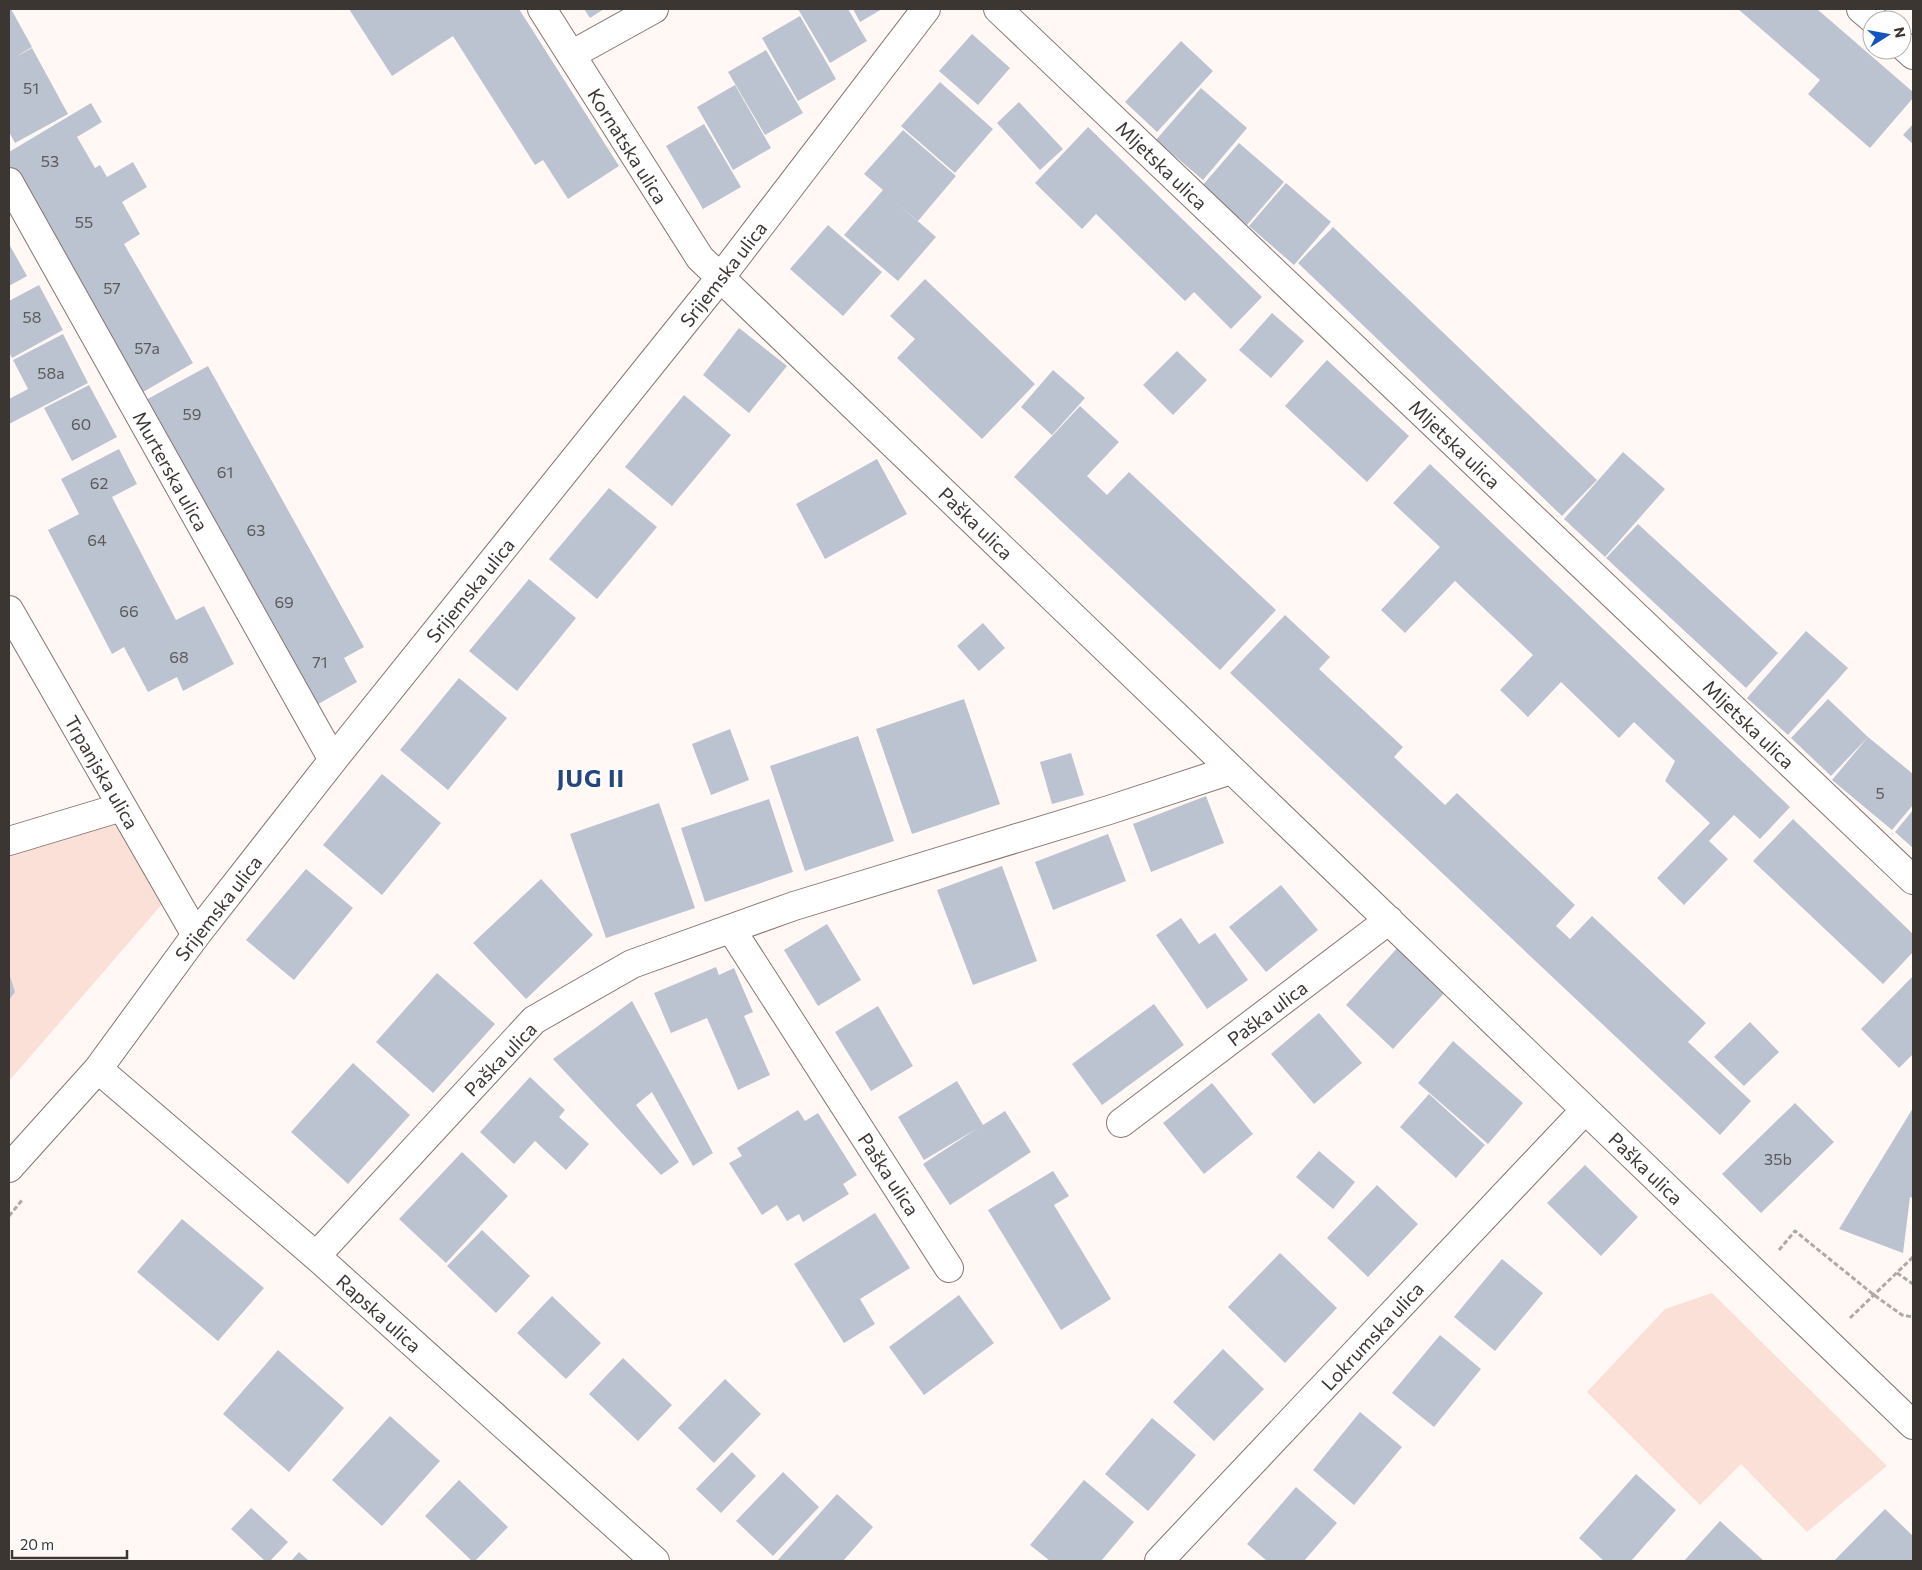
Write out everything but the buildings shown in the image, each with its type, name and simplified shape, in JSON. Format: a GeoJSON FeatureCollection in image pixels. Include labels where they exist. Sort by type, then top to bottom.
{"type":"FeatureCollection","features":[{"type":"Feature","properties":{"kind":"street","name":"Kornatska ulica"},"geometry":{"type":"LineString","coordinates":[[542,9],[700,258],[720,278]]}},
{"type":"Feature","properties":{"kind":"street"},"geometry":{"type":"LineString","coordinates":[[571,55],[654,9]]}},
{"type":"Feature","properties":{"kind":"street","name":"Srijemska ulica"},"geometry":{"type":"LineString","coordinates":[[9,1168],[98,1069],[196,935],[333,760],[720,278],[926,9]]}},
{"type":"Feature","properties":{"kind":"street","name":"Mljetska ulica"},"geometry":{"type":"LineString","coordinates":[[998,9],[1913,880]]}},
{"type":"Feature","properties":{"kind":"street","name":"Murterska ulica"},"geometry":{"type":"LineString","coordinates":[[9,182],[333,760]]}},
{"type":"Feature","properties":{"kind":"street","name":"Paška ulica"},"geometry":{"type":"LineString","coordinates":[[720,278],[1908,1420]]}},
{"type":"Feature","properties":{"kind":"street","name":"Trpanjska ulica"},"geometry":{"type":"LineString","coordinates":[[9,610],[196,935]]}},
{"type":"Feature","properties":{"kind":"street","name":"Paška ulica"},"geometry":{"type":"LineString","coordinates":[[316,1256],[534,1020],[632,964],[794,906],[1100,813],[1232,770]]}},
{"type":"Feature","properties":{"kind":"street"},"geometry":{"type":"LineString","coordinates":[[9,841],[122,807]]}},
{"type":"Feature","properties":{"kind":"street","name":"Paška ulica"},"geometry":{"type":"LineString","coordinates":[[1121,1123],[1389,920]]}},
{"type":"Feature","properties":{"kind":"street","name":"Paška ulica"},"geometry":{"type":"LineString","coordinates":[[731,929],[950,1268]]}},
{"type":"Feature","properties":{"kind":"street","name":"Rapska ulica"},"geometry":{"type":"LineString","coordinates":[[98,1069],[316,1256],[655,1561]]}},
{"type":"Feature","properties":{"kind":"street","name":"Lokrumska ulica"},"geometry":{"type":"LineString","coordinates":[[1159,1561],[1585,1110]]}},
{"type":"Feature","properties":{"kind":"path"},"geometry":{"type":"LineString","coordinates":[[1774,1256],[1795,1231],[1874,1295],[1902,1315],[1913,1317]]}},
{"type":"Feature","properties":{"kind":"path"},"geometry":{"type":"LineString","coordinates":[[1846,1322],[1913,1257]]}},
{"type":"Feature","properties":{"kind":"path"},"geometry":{"type":"LineString","coordinates":[[1897,1273],[1913,1284]]}},
{"type":"Feature","properties":{"kind":"shaded area"},"geometry":{"type":"Polygon","coordinates":[[[117,819],[163,903],[9,1081],[9,854],[117,819]]]}},
{"type":"Feature","properties":{"kind":"shaded area"},"geometry":{"type":"Polygon","coordinates":[[[1712,1293],[1887,1466],[1807,1532],[1741,1464],[1700,1505],[1587,1392],[1665,1309],[1712,1293]]]}},
{"type":"Feature","properties":{"kind":"district","name":"JUG II"},"geometry":{"type":"Point","coordinates":[591,777]}}]}
